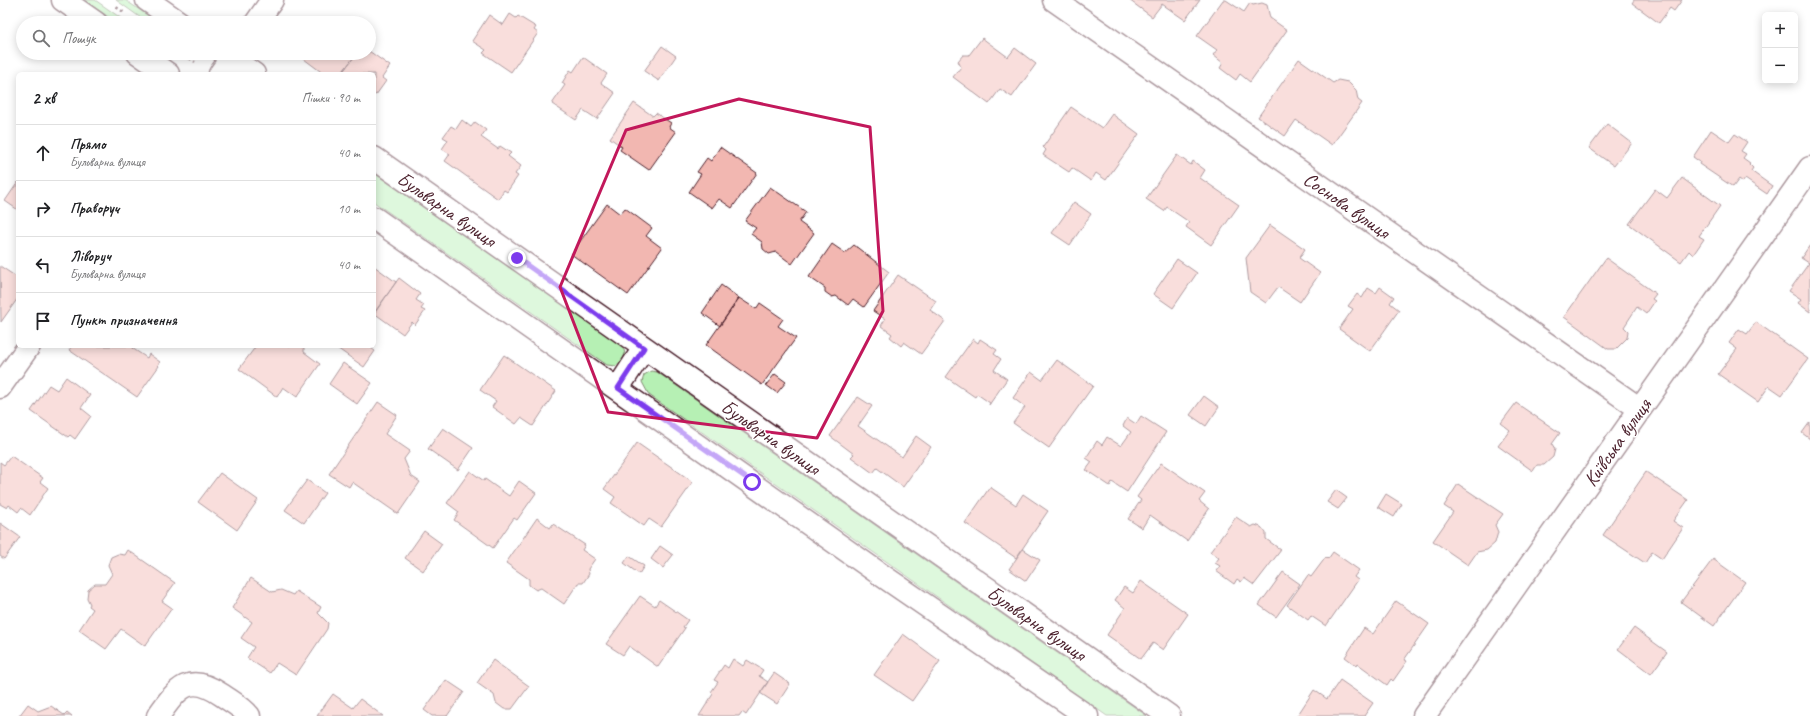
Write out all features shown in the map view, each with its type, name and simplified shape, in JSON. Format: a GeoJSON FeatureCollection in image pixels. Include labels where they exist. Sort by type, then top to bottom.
{"type":"FeatureCollection","features":[{"type":"Feature","properties":{"kind":"street"},"geometry":{"type":"LineString","coordinates":[[63,0],[86,16]]}},
{"type":"Feature","properties":{"kind":"street"},"geometry":{"type":"LineString","coordinates":[[147,0],[170,16]]}},
{"type":"Feature","properties":{"kind":"street"},"geometry":{"type":"LineString","coordinates":[[261,16],[272,0]]}},
{"type":"Feature","properties":{"kind":"street","name":"Соснова вулиця"},"geometry":{"type":"LineString","coordinates":[[1054,0],[1640,409]]}},
{"type":"Feature","properties":{"kind":"street"},"geometry":{"type":"LineString","coordinates":[[148,60],[165,72]]}},
{"type":"Feature","properties":{"kind":"street"},"geometry":{"type":"LineString","coordinates":[[227,60],[250,72]]}},
{"type":"Feature","properties":{"kind":"street","name":"Бульварна вулиця"},"geometry":{"type":"LineString","coordinates":[[376,159],[1052,632],[1169,716]]}},
{"type":"Feature","properties":{"kind":"street","name":"Київська вулиця"},"geometry":{"type":"LineString","coordinates":[[1424,716],[1810,168]]}},
{"type":"Feature","properties":{"kind":"street"},"geometry":{"type":"LineString","coordinates":[[376,219],[618,388],[880,574],[1086,716]]}},
{"type":"Feature","properties":{"kind":"street"},"geometry":{"type":"LineString","coordinates":[[0,387],[28,348]]}},
{"type":"Feature","properties":{"kind":"street"},"geometry":{"type":"LineString","coordinates":[[618,388],[644,348]]}},
{"type":"Feature","properties":{"kind":"street"},"geometry":{"type":"LineString","coordinates":[[158,716],[173,694],[182,687],[192,683],[212,688],[250,716]]}},
{"type":"Feature","properties":{"kind":"path"},"geometry":{"type":"LineString","coordinates":[[111,4],[128,15]]}},
{"type":"Feature","properties":{"kind":"highlighted area"},"geometry":{"type":"Polygon","coordinates":[[[739,99],[870,127],[883,311],[817,438],[608,412],[560,287],[626,130],[739,99]]]}},
{"type":"Feature","properties":{"kind":"green space"},"geometry":{"type":"Polygon","coordinates":[[[84,0],[95,0],[118,16],[107,16],[84,0]]]}},
{"type":"Feature","properties":{"kind":"green space"},"geometry":{"type":"Polygon","coordinates":[[[116,0],[125,0],[149,16],[138,16],[116,0]]]}},
{"type":"Feature","properties":{"kind":"green space"},"geometry":{"type":"Polygon","coordinates":[[[376,174],[623,346],[625,354],[622,361],[616,366],[607,365],[376,203],[376,174]]]}},
{"type":"Feature","properties":{"kind":"green space"},"geometry":{"type":"Polygon","coordinates":[[[651,371],[657,372],[1147,716],[1107,716],[649,395],[642,382],[644,375],[651,371]]]}},
{"type":"Feature","properties":{"kind":"building"},"geometry":{"type":"Polygon","coordinates":[[[1129,0],[1200,0],[1185,20],[1162,4],[1152,17],[1129,0]]]}},
{"type":"Feature","properties":{"kind":"building"},"geometry":{"type":"Polygon","coordinates":[[[1223,0],[1226,0],[1244,12],[1250,3],[1253,5],[1262,3],[1267,5],[1270,18],[1287,30],[1250,82],[1240,74],[1236,80],[1220,68],[1223,63],[1213,55],[1217,50],[1197,36],[1223,0]]]}},
{"type":"Feature","properties":{"kind":"building"},"geometry":{"type":"Polygon","coordinates":[[[1634,0],[1682,0],[1674,11],[1670,8],[1659,23],[1632,3],[1634,0]]]}},
{"type":"Feature","properties":{"kind":"building"},"geometry":{"type":"Polygon","coordinates":[[[510,14],[516,18],[518,16],[536,27],[534,30],[538,33],[511,72],[483,53],[486,50],[472,41],[489,15],[503,25],[510,14]]]}},
{"type":"Feature","properties":{"kind":"building"},"geometry":{"type":"Polygon","coordinates":[[[982,38],[1008,57],[1015,48],[1036,64],[1012,97],[1000,89],[989,104],[953,77],[961,67],[958,61],[963,55],[969,55],[982,38]]]}},
{"type":"Feature","properties":{"kind":"building"},"geometry":{"type":"Polygon","coordinates":[[[662,46],[676,56],[659,81],[644,71],[662,46]]]}},
{"type":"Feature","properties":{"kind":"building"},"geometry":{"type":"Polygon","coordinates":[[[376,56],[390,66],[382,78],[386,81],[376,95],[376,72],[343,72],[352,60],[376,60],[376,56]]]}},
{"type":"Feature","properties":{"kind":"building"},"geometry":{"type":"Polygon","coordinates":[[[583,57],[607,74],[601,83],[615,93],[597,119],[583,110],[576,120],[552,104],[565,85],[562,83],[570,70],[573,72],[583,57]]]}},
{"type":"Feature","properties":{"kind":"building"},"geometry":{"type":"Polygon","coordinates":[[[1299,59],[1333,83],[1338,80],[1348,82],[1356,90],[1358,100],[1362,103],[1332,145],[1296,120],[1285,136],[1258,117],[1299,59]]]}},
{"type":"Feature","properties":{"kind":"building"},"geometry":{"type":"Polygon","coordinates":[[[305,60],[352,60],[343,72],[321,72],[305,60]]]}},
{"type":"Feature","properties":{"kind":"building"},"geometry":{"type":"Polygon","coordinates":[[[634,103],[653,116],[656,113],[671,123],[669,127],[676,132],[649,170],[620,150],[622,147],[610,138],[634,103]]]}},
{"type":"Feature","properties":{"kind":"building"},"geometry":{"type":"Polygon","coordinates":[[[1071,107],[1102,128],[1112,114],[1139,134],[1106,180],[1096,173],[1091,181],[1072,168],[1069,172],[1043,155],[1046,150],[1043,147],[1071,107]]]}},
{"type":"Feature","properties":{"kind":"building"},"geometry":{"type":"Polygon","coordinates":[[[462,120],[471,127],[475,122],[486,130],[481,137],[498,149],[500,146],[511,153],[508,156],[521,166],[515,174],[518,176],[507,192],[504,190],[498,199],[445,161],[450,154],[442,149],[448,140],[443,137],[451,126],[456,129],[462,120]]]}},
{"type":"Feature","properties":{"kind":"building"},"geometry":{"type":"Polygon","coordinates":[[[1607,124],[1632,143],[1614,166],[1589,148],[1607,124]]]}},
{"type":"Feature","properties":{"kind":"building"},"geometry":{"type":"Polygon","coordinates":[[[1711,130],[1729,142],[1735,134],[1747,142],[1741,151],[1746,154],[1743,158],[1750,163],[1749,164],[1753,168],[1751,171],[1772,186],[1767,194],[1745,179],[1743,182],[1739,179],[1733,187],[1699,164],[1700,162],[1693,157],[1711,130]]]}},
{"type":"Feature","properties":{"kind":"building"},"geometry":{"type":"Polygon","coordinates":[[[720,147],[757,173],[732,208],[719,199],[712,208],[689,192],[701,174],[697,172],[707,158],[711,161],[720,147]]]}},
{"type":"Feature","properties":{"kind":"building"},"geometry":{"type":"Polygon","coordinates":[[[1177,155],[1191,165],[1193,161],[1205,170],[1200,178],[1239,205],[1211,245],[1186,227],[1189,222],[1167,207],[1164,211],[1146,199],[1177,155]]]}},
{"type":"Feature","properties":{"kind":"building"},"geometry":{"type":"Polygon","coordinates":[[[1682,178],[1720,206],[1699,236],[1704,239],[1693,255],[1689,251],[1681,262],[1629,224],[1655,189],[1667,198],[1682,178]]]}},
{"type":"Feature","properties":{"kind":"building"},"geometry":{"type":"Polygon","coordinates":[[[16,185],[16,209],[5,201],[16,185]]]}},
{"type":"Feature","properties":{"kind":"building"},"geometry":{"type":"Polygon","coordinates":[[[770,187],[806,212],[799,222],[814,233],[792,264],[776,252],[769,254],[763,249],[762,242],[751,234],[756,228],[745,221],[770,187]]]}},
{"type":"Feature","properties":{"kind":"building"},"geometry":{"type":"Polygon","coordinates":[[[1074,202],[1091,214],[1070,245],[1052,233],[1074,202]]]}},
{"type":"Feature","properties":{"kind":"building"},"geometry":{"type":"Polygon","coordinates":[[[607,204],[620,214],[625,208],[652,228],[646,236],[662,248],[628,295],[571,254],[607,204]]]}},
{"type":"Feature","properties":{"kind":"building"},"geometry":{"type":"Polygon","coordinates":[[[1270,225],[1305,249],[1299,258],[1320,273],[1300,302],[1278,287],[1266,303],[1250,292],[1246,258],[1270,225]]]}},
{"type":"Feature","properties":{"kind":"building"},"geometry":{"type":"Polygon","coordinates":[[[832,244],[845,253],[854,245],[889,272],[864,307],[853,299],[848,305],[836,296],[832,297],[825,292],[825,288],[809,277],[832,244]]]}},
{"type":"Feature","properties":{"kind":"building"},"geometry":{"type":"Polygon","coordinates":[[[1810,245],[1810,312],[1798,303],[1801,299],[1789,291],[1809,263],[1801,258],[1810,245]]]}},
{"type":"Feature","properties":{"kind":"building"},"geometry":{"type":"Polygon","coordinates":[[[1606,258],[1656,294],[1652,299],[1655,301],[1646,314],[1637,307],[1624,327],[1628,331],[1627,338],[1616,349],[1608,349],[1564,317],[1606,258]]]}},
{"type":"Feature","properties":{"kind":"building"},"geometry":{"type":"Polygon","coordinates":[[[1177,259],[1197,273],[1173,308],[1153,294],[1177,259]]]}},
{"type":"Feature","properties":{"kind":"building"},"geometry":{"type":"Polygon","coordinates":[[[0,266],[16,277],[16,301],[1,322],[0,266]]]}},
{"type":"Feature","properties":{"kind":"building"},"geometry":{"type":"Polygon","coordinates":[[[376,267],[396,282],[376,311],[376,267]]]}},
{"type":"Feature","properties":{"kind":"building"},"geometry":{"type":"Polygon","coordinates":[[[898,275],[936,301],[930,310],[945,321],[921,354],[904,342],[901,346],[890,337],[892,334],[881,326],[885,319],[873,311],[898,275]]]}},
{"type":"Feature","properties":{"kind":"building"},"geometry":{"type":"Polygon","coordinates":[[[399,278],[420,294],[416,300],[424,305],[421,309],[425,311],[415,325],[412,322],[403,334],[376,314],[376,310],[399,278]]]}},
{"type":"Feature","properties":{"kind":"building"},"geometry":{"type":"Polygon","coordinates":[[[721,285],[739,298],[720,326],[702,313],[721,285]]]}},
{"type":"Feature","properties":{"kind":"building"},"geometry":{"type":"Polygon","coordinates":[[[1380,287],[1394,297],[1390,303],[1399,310],[1370,351],[1339,329],[1353,309],[1348,306],[1357,294],[1362,298],[1368,288],[1376,293],[1380,287]]]}},
{"type":"Feature","properties":{"kind":"building"},"geometry":{"type":"Polygon","coordinates":[[[739,298],[756,309],[760,303],[783,319],[778,326],[796,338],[762,385],[706,345],[739,298]]]}},
{"type":"Feature","properties":{"kind":"building"},"geometry":{"type":"Polygon","coordinates":[[[1756,322],[1808,359],[1782,395],[1769,386],[1758,402],[1718,374],[1737,349],[1729,343],[1739,329],[1747,334],[1756,322]]]}},
{"type":"Feature","properties":{"kind":"building"},"geometry":{"type":"Polygon","coordinates":[[[973,339],[978,343],[980,339],[997,350],[994,354],[1001,359],[994,370],[1007,379],[989,405],[990,403],[977,394],[975,397],[946,377],[973,339]]]}},
{"type":"Feature","properties":{"kind":"building"},"geometry":{"type":"Polygon","coordinates":[[[70,348],[132,348],[147,358],[149,354],[160,362],[158,365],[159,366],[137,397],[69,350],[70,348]]]}},
{"type":"Feature","properties":{"kind":"building"},"geometry":{"type":"Polygon","coordinates":[[[255,348],[304,348],[304,352],[320,364],[297,397],[283,387],[277,397],[239,369],[255,348]]]}},
{"type":"Feature","properties":{"kind":"building"},"geometry":{"type":"Polygon","coordinates":[[[337,348],[371,348],[375,351],[364,367],[337,348]]]}},
{"type":"Feature","properties":{"kind":"building"},"geometry":{"type":"Polygon","coordinates":[[[504,355],[556,391],[533,426],[521,418],[516,424],[492,407],[496,401],[480,390],[504,355]]]}},
{"type":"Feature","properties":{"kind":"building"},"geometry":{"type":"Polygon","coordinates":[[[1057,360],[1093,386],[1049,448],[1013,423],[1025,407],[1013,398],[1031,372],[1042,380],[1057,360]]]}},
{"type":"Feature","properties":{"kind":"building"},"geometry":{"type":"Polygon","coordinates":[[[343,363],[372,383],[357,404],[329,384],[343,363]]]}},
{"type":"Feature","properties":{"kind":"building"},"geometry":{"type":"Polygon","coordinates":[[[775,374],[786,382],[777,393],[766,385],[775,374]]]}},
{"type":"Feature","properties":{"kind":"building"},"geometry":{"type":"Polygon","coordinates":[[[66,377],[90,395],[81,408],[91,416],[75,439],[70,435],[68,437],[31,411],[49,385],[57,390],[66,377]]]}},
{"type":"Feature","properties":{"kind":"building"},"geometry":{"type":"Polygon","coordinates":[[[1204,396],[1219,407],[1206,426],[1190,415],[1204,396]]]}},
{"type":"Feature","properties":{"kind":"building"},"geometry":{"type":"Polygon","coordinates":[[[858,397],[872,406],[858,426],[902,457],[916,436],[931,447],[903,487],[877,468],[873,473],[851,457],[854,454],[830,436],[858,397]]]}},
{"type":"Feature","properties":{"kind":"building"},"geometry":{"type":"Polygon","coordinates":[[[378,402],[397,415],[385,434],[410,451],[404,459],[411,476],[420,482],[398,514],[352,482],[349,487],[329,474],[378,402]]]}},
{"type":"Feature","properties":{"kind":"building"},"geometry":{"type":"Polygon","coordinates":[[[1516,403],[1560,433],[1552,444],[1555,449],[1553,457],[1544,465],[1537,465],[1533,471],[1498,446],[1510,430],[1501,423],[1516,403]]]}},
{"type":"Feature","properties":{"kind":"building"},"geometry":{"type":"Polygon","coordinates":[[[1141,416],[1166,432],[1127,492],[1112,482],[1110,486],[1086,470],[1092,462],[1086,458],[1097,441],[1102,445],[1107,437],[1121,446],[1131,432],[1123,426],[1127,418],[1136,424],[1141,416]]]}},
{"type":"Feature","properties":{"kind":"building"},"geometry":{"type":"Polygon","coordinates":[[[1810,422],[1810,439],[1802,433],[1810,422]]]}},
{"type":"Feature","properties":{"kind":"building"},"geometry":{"type":"Polygon","coordinates":[[[443,428],[473,448],[458,470],[428,449],[443,428]]]}},
{"type":"Feature","properties":{"kind":"building"},"geometry":{"type":"Polygon","coordinates":[[[637,443],[693,482],[661,527],[649,519],[644,526],[611,503],[615,497],[604,489],[637,443]]]}},
{"type":"Feature","properties":{"kind":"building"},"geometry":{"type":"Polygon","coordinates":[[[11,456],[43,478],[40,482],[48,488],[30,515],[21,508],[18,512],[9,505],[7,508],[0,504],[0,462],[4,465],[11,456]]]}},
{"type":"Feature","properties":{"kind":"building"},"geometry":{"type":"Polygon","coordinates":[[[1161,463],[1205,493],[1199,501],[1209,509],[1187,541],[1150,515],[1142,528],[1128,519],[1141,500],[1137,497],[1161,463]]]}},
{"type":"Feature","properties":{"kind":"building"},"geometry":{"type":"Polygon","coordinates":[[[470,471],[484,481],[485,479],[509,496],[519,481],[536,493],[517,520],[514,518],[493,548],[454,520],[459,512],[447,503],[470,471]]]}},
{"type":"Feature","properties":{"kind":"building"},"geometry":{"type":"Polygon","coordinates":[[[1646,472],[1688,500],[1673,521],[1683,528],[1662,559],[1652,552],[1645,563],[1603,535],[1646,472]]]}},
{"type":"Feature","properties":{"kind":"building"},"geometry":{"type":"Polygon","coordinates":[[[220,473],[258,500],[237,530],[198,502],[220,473]]]}},
{"type":"Feature","properties":{"kind":"building"},"geometry":{"type":"Polygon","coordinates":[[[307,480],[325,493],[304,523],[285,510],[307,480]]]}},
{"type":"Feature","properties":{"kind":"building"},"geometry":{"type":"Polygon","coordinates":[[[1458,484],[1503,514],[1495,525],[1498,532],[1495,543],[1487,550],[1477,552],[1468,565],[1433,541],[1453,512],[1444,506],[1458,484]]]}},
{"type":"Feature","properties":{"kind":"building"},"geometry":{"type":"Polygon","coordinates":[[[990,487],[1016,505],[1023,494],[1048,511],[1016,558],[965,523],[990,487]]]}},
{"type":"Feature","properties":{"kind":"building"},"geometry":{"type":"Polygon","coordinates":[[[1336,490],[1347,498],[1338,509],[1327,502],[1336,490]]]}},
{"type":"Feature","properties":{"kind":"building"},"geometry":{"type":"Polygon","coordinates":[[[1386,494],[1402,504],[1394,517],[1378,507],[1386,494]]]}},
{"type":"Feature","properties":{"kind":"building"},"geometry":{"type":"Polygon","coordinates":[[[1236,517],[1251,527],[1255,525],[1261,527],[1266,533],[1266,539],[1281,550],[1254,585],[1244,578],[1241,582],[1237,579],[1234,584],[1216,571],[1220,566],[1215,563],[1219,558],[1210,552],[1236,517]]]}},
{"type":"Feature","properties":{"kind":"building"},"geometry":{"type":"Polygon","coordinates":[[[537,518],[550,528],[553,524],[585,545],[582,550],[595,559],[588,569],[589,574],[583,583],[578,583],[564,604],[541,588],[536,590],[529,585],[529,579],[506,563],[537,518]]]}},
{"type":"Feature","properties":{"kind":"building"},"geometry":{"type":"Polygon","coordinates":[[[0,523],[20,537],[4,559],[0,556],[0,523]]]}},
{"type":"Feature","properties":{"kind":"building"},"geometry":{"type":"Polygon","coordinates":[[[424,531],[442,544],[423,571],[405,558],[424,531]]]}},
{"type":"Feature","properties":{"kind":"building"},"geometry":{"type":"Polygon","coordinates":[[[660,546],[673,555],[663,568],[651,559],[660,546]]]}},
{"type":"Feature","properties":{"kind":"building"},"geometry":{"type":"Polygon","coordinates":[[[1023,549],[1040,560],[1026,581],[1009,569],[1023,549]]]}},
{"type":"Feature","properties":{"kind":"building"},"geometry":{"type":"Polygon","coordinates":[[[128,550],[175,583],[162,601],[172,608],[145,646],[121,629],[106,649],[79,630],[93,609],[89,606],[90,604],[87,598],[88,590],[95,584],[105,584],[112,574],[108,565],[111,557],[118,554],[125,555],[128,550]]]}},
{"type":"Feature","properties":{"kind":"building"},"geometry":{"type":"Polygon","coordinates":[[[1333,552],[1359,570],[1354,577],[1358,580],[1326,626],[1311,616],[1308,620],[1287,605],[1308,575],[1311,577],[1326,557],[1328,559],[1333,552]]]}},
{"type":"Feature","properties":{"kind":"building"},"geometry":{"type":"Polygon","coordinates":[[[629,556],[644,566],[639,574],[624,563],[629,556]]]}},
{"type":"Feature","properties":{"kind":"building"},"geometry":{"type":"Polygon","coordinates":[[[1713,559],[1745,582],[1714,626],[1681,602],[1713,559]]]}},
{"type":"Feature","properties":{"kind":"building"},"geometry":{"type":"Polygon","coordinates":[[[1283,572],[1300,584],[1276,617],[1259,605],[1283,572]]]}},
{"type":"Feature","properties":{"kind":"building"},"geometry":{"type":"Polygon","coordinates":[[[251,578],[272,592],[281,590],[293,595],[296,591],[321,607],[318,613],[328,623],[327,629],[296,675],[277,663],[270,673],[247,658],[254,647],[241,638],[252,622],[232,608],[251,578]]]}},
{"type":"Feature","properties":{"kind":"building"},"geometry":{"type":"Polygon","coordinates":[[[1141,581],[1188,614],[1163,650],[1153,643],[1141,659],[1107,635],[1125,608],[1115,600],[1124,587],[1133,593],[1141,581]]]}},
{"type":"Feature","properties":{"kind":"building"},"geometry":{"type":"Polygon","coordinates":[[[640,596],[655,606],[659,600],[688,620],[683,627],[685,628],[658,667],[629,646],[623,655],[606,644],[640,596]]]}},
{"type":"Feature","properties":{"kind":"building"},"geometry":{"type":"Polygon","coordinates":[[[1396,601],[1429,624],[1404,660],[1407,661],[1393,681],[1391,679],[1387,685],[1358,664],[1357,666],[1345,657],[1364,628],[1373,634],[1396,601]]]}},
{"type":"Feature","properties":{"kind":"building"},"geometry":{"type":"Polygon","coordinates":[[[1634,628],[1667,652],[1651,674],[1618,649],[1634,628]]]}},
{"type":"Feature","properties":{"kind":"building"},"geometry":{"type":"Polygon","coordinates":[[[903,634],[940,661],[912,701],[874,675],[903,634]]]}},
{"type":"Feature","properties":{"kind":"building"},"geometry":{"type":"Polygon","coordinates":[[[733,659],[743,666],[747,660],[763,670],[759,676],[768,682],[746,715],[742,712],[739,716],[699,716],[713,694],[711,692],[718,682],[714,680],[724,665],[728,668],[733,659]]]}},
{"type":"Feature","properties":{"kind":"building"},"geometry":{"type":"Polygon","coordinates":[[[493,660],[529,686],[512,709],[504,709],[496,703],[494,695],[477,683],[493,660]]]}},
{"type":"Feature","properties":{"kind":"building"},"geometry":{"type":"Polygon","coordinates":[[[774,673],[790,684],[777,704],[760,693],[774,673]]]}},
{"type":"Feature","properties":{"kind":"building"},"geometry":{"type":"Polygon","coordinates":[[[446,680],[464,692],[447,716],[432,716],[424,710],[446,680]]]}},
{"type":"Feature","properties":{"kind":"building"},"geometry":{"type":"Polygon","coordinates":[[[1340,680],[1373,703],[1364,716],[1297,716],[1314,690],[1327,699],[1340,680]]]}},
{"type":"Feature","properties":{"kind":"building"},"geometry":{"type":"Polygon","coordinates":[[[333,694],[353,708],[360,699],[383,716],[317,716],[333,694]]]}},
{"type":"Feature","properties":{"kind":"building"},"geometry":{"type":"Polygon","coordinates":[[[28,704],[38,711],[51,706],[64,715],[67,712],[72,716],[19,716],[28,704]]]}},
{"type":"Feature","properties":{"kind":"route"},"geometry":{"type":"LineString","coordinates":[[517,258],[644,348],[618,388],[752,482]]}}]}
